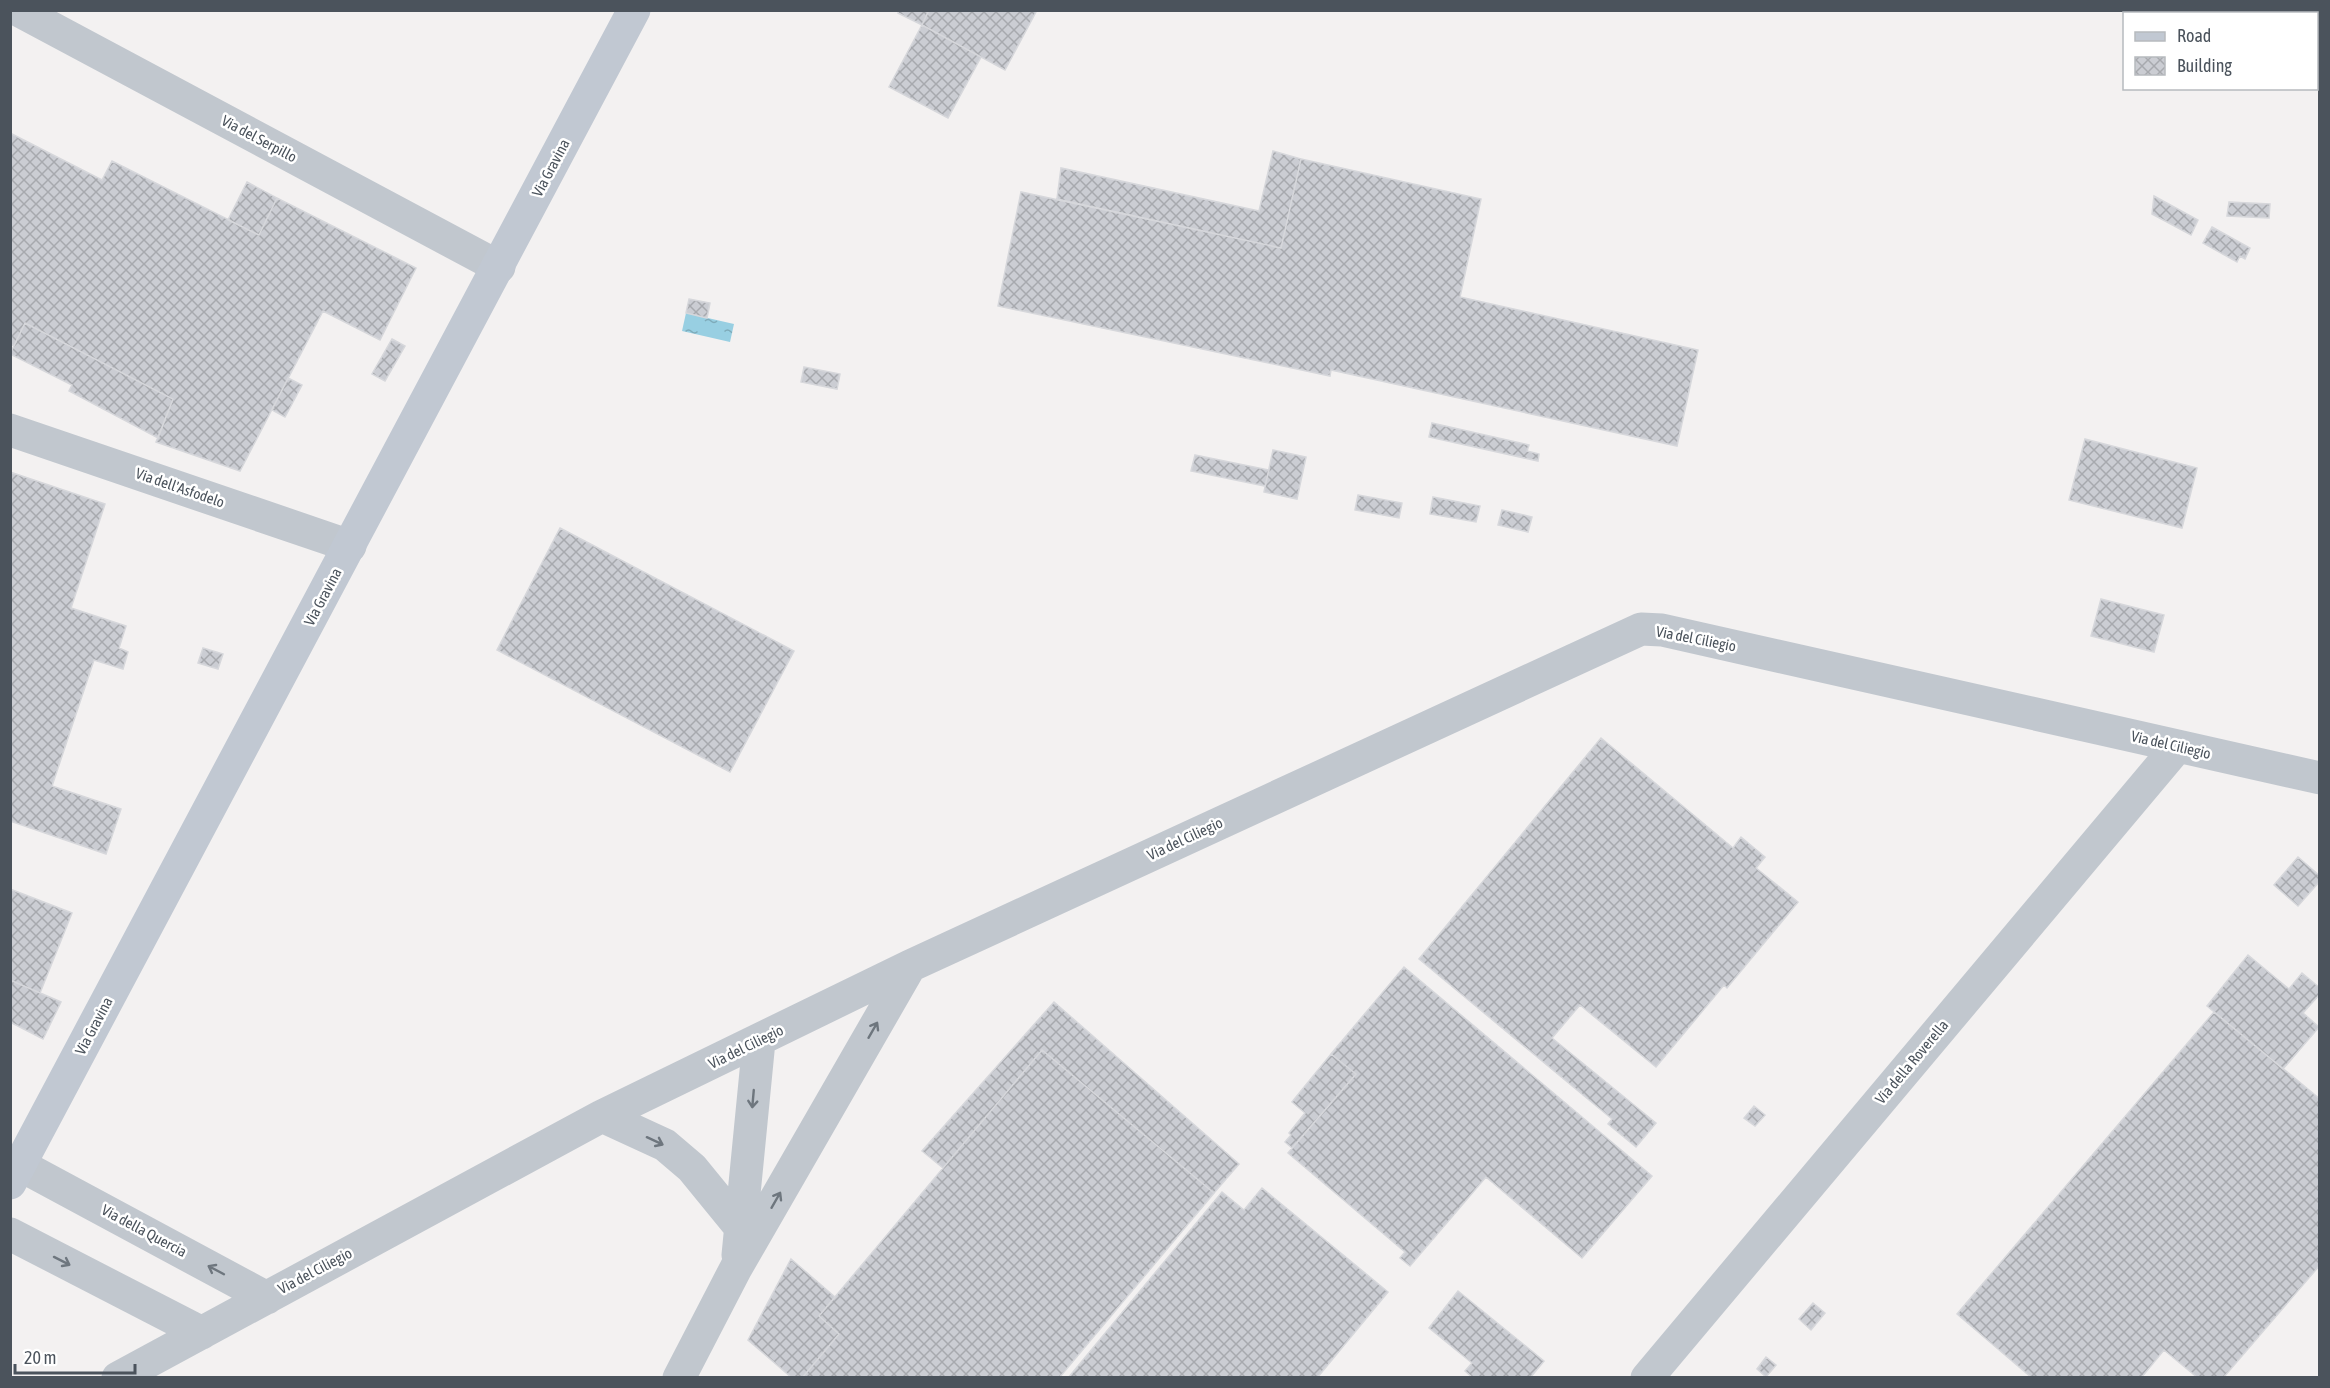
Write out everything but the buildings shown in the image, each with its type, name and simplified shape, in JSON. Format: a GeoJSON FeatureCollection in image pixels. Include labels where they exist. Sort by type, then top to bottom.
{"type":"FeatureCollection","features":[{"type":"Feature","properties":{"kind":"main road","name":"Via Gravina"},"geometry":{"type":"LineString","coordinates":[[15,1174],[499,267],[633,10]]}},
{"type":"Feature","properties":{"kind":"street","name":"Via del Serpillo"},"geometry":{"type":"LineString","coordinates":[[18,10],[499,267]]}},
{"type":"Feature","properties":{"kind":"street","name":"Via dell'Asfodelo"},"geometry":{"type":"LineString","coordinates":[[10,430],[350,546]]}},
{"type":"Feature","properties":{"kind":"street","name":"Via del Ciliegio"},"geometry":{"type":"LineString","coordinates":[[117,1377],[602,1116],[910,966],[1641,629],[1662,630],[2319,778]]}},
{"type":"Feature","properties":{"kind":"street","name":"Via della Roverella"},"geometry":{"type":"LineString","coordinates":[[1647,1377],[2177,747]]}},
{"type":"Feature","properties":{"kind":"street"},"geometry":{"type":"LineString","coordinates":[[679,1377],[736,1269],[910,966]]}},
{"type":"Feature","properties":{"kind":"street"},"geometry":{"type":"LineString","coordinates":[[736,1269],[759,1041]]}},
{"type":"Feature","properties":{"kind":"street"},"geometry":{"type":"LineString","coordinates":[[602,1116],[665,1145],[692,1168],[741,1228]]}},
{"type":"Feature","properties":{"kind":"street","name":"Via della Quercia"},"geometry":{"type":"LineString","coordinates":[[15,1174],[267,1298]]}},
{"type":"Feature","properties":{"kind":"street"},"geometry":{"type":"LineString","coordinates":[[10,1234],[202,1333]]}},
{"type":"Feature","properties":{"kind":"water"},"geometry":{"type":"Polygon","coordinates":[[[686,313],[734,324],[730,342],[682,331],[686,313]]]}}]}
